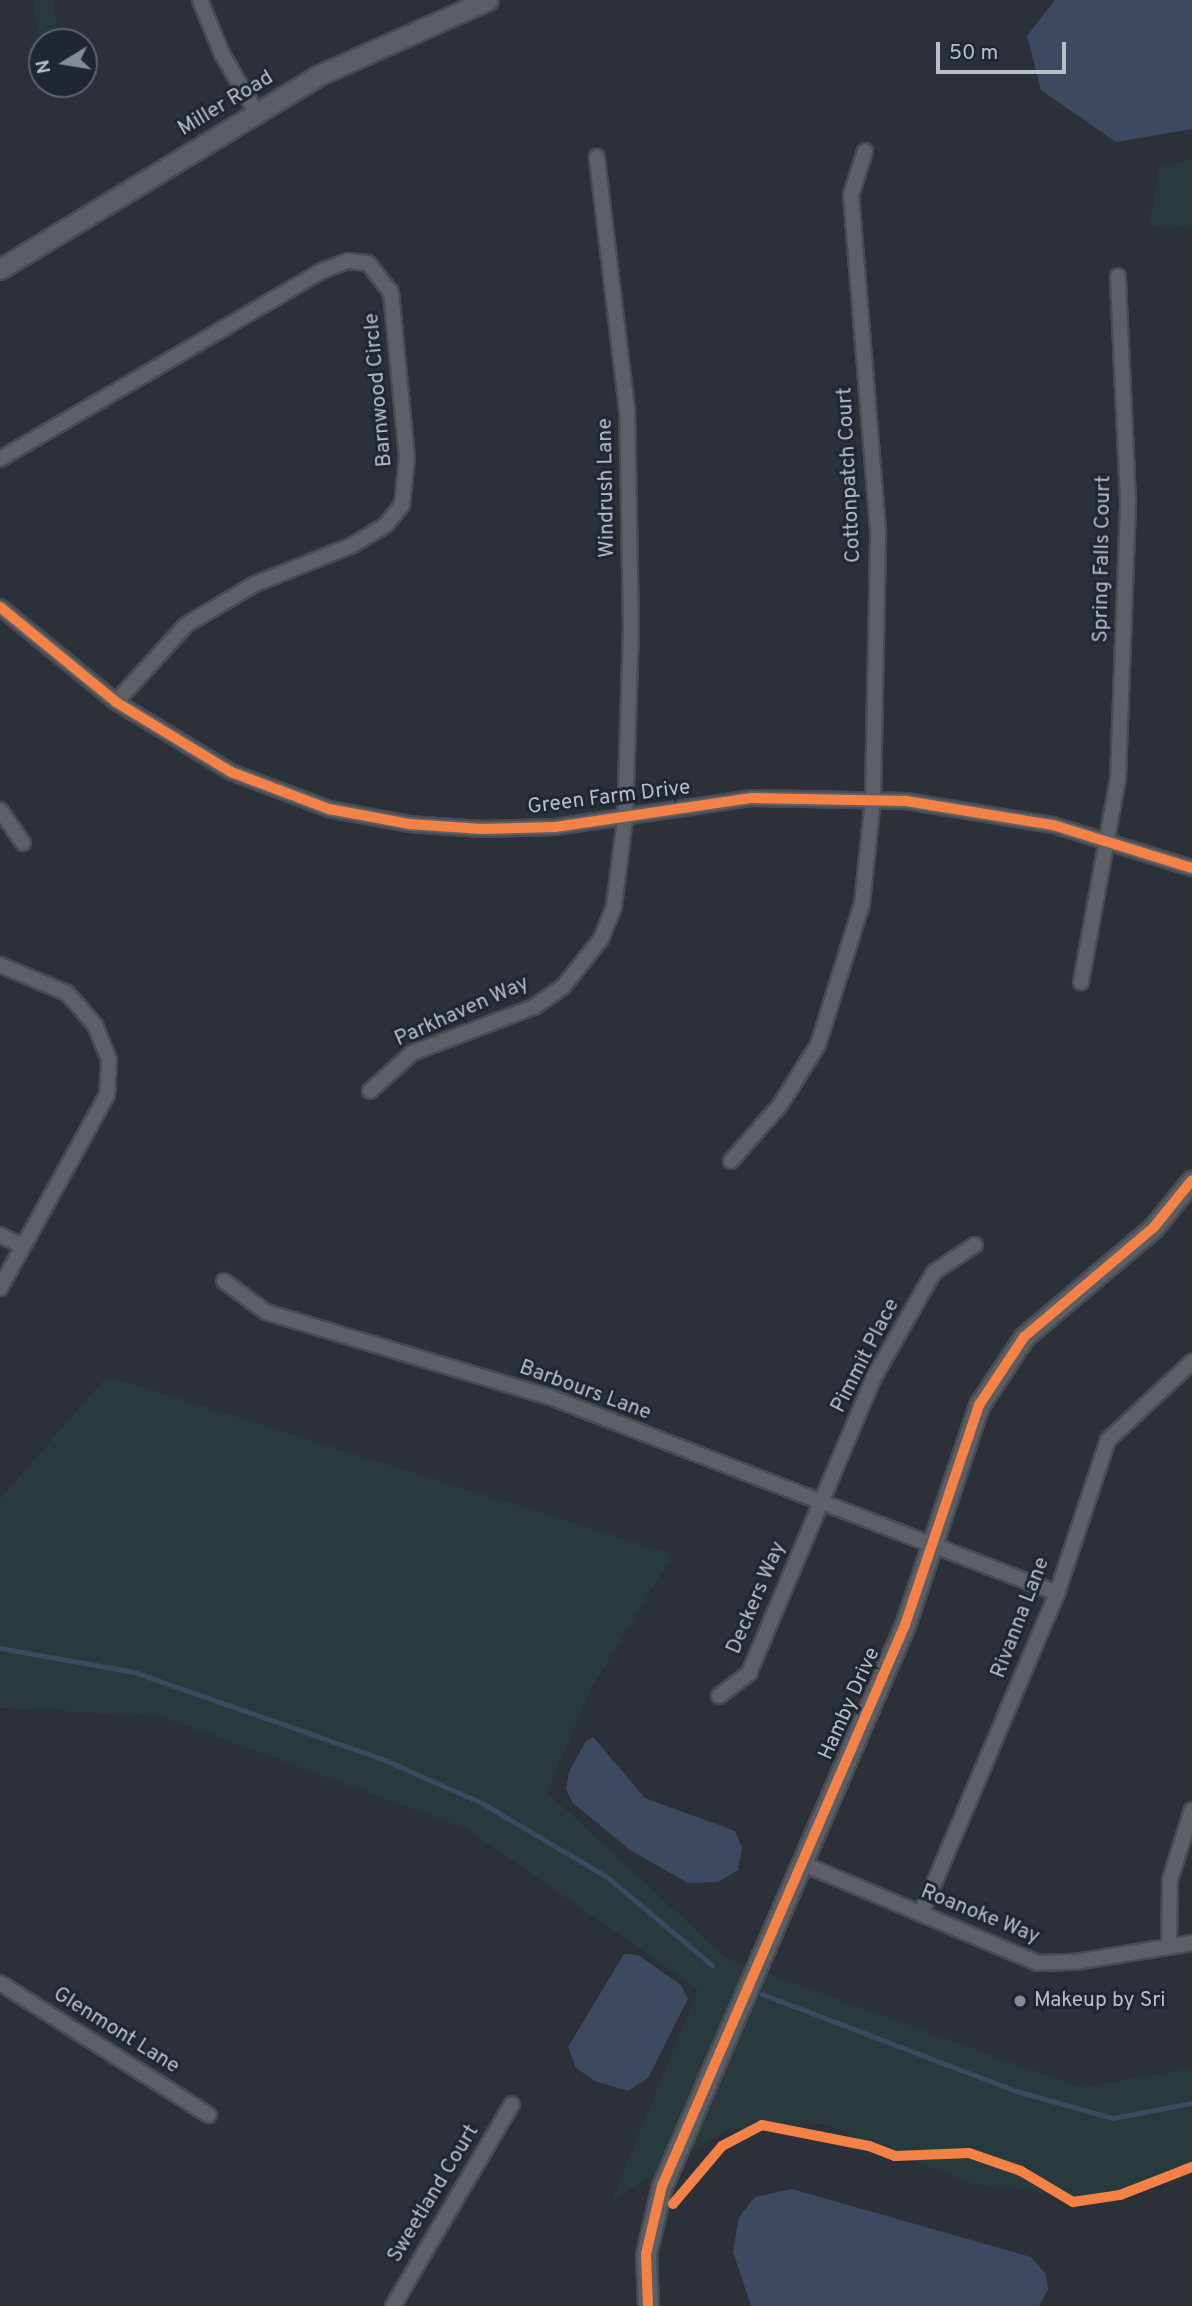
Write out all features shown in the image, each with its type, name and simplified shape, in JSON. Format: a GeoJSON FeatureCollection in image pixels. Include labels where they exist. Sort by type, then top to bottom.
{"type":"FeatureCollection","features":[{"type":"Feature","properties":{"kind":"street"},"geometry":{"type":"LineString","coordinates":[[200,0],[222,54],[256,112]]}},
{"type":"Feature","properties":{"kind":"street","name":"Miller Road"},"geometry":{"type":"LineString","coordinates":[[0,269],[256,112],[366,52],[488,0]]}},
{"type":"Feature","properties":{"kind":"street","name":"Cottonpatch Court"},"geometry":{"type":"LineString","coordinates":[[731,1161],[780,1105],[818,1045],[862,904],[873,800],[878,530],[851,195],[865,151]]}},
{"type":"Feature","properties":{"kind":"street","name":"Windrush Lane"},"geometry":{"type":"LineString","coordinates":[[597,157],[627,410],[631,630],[625,819]]}},
{"type":"Feature","properties":{"kind":"street","name":"Barnwood Circle"},"geometry":{"type":"LineString","coordinates":[[0,459],[324,270],[348,261],[368,263],[391,292],[407,457],[402,505],[386,525],[353,545],[255,584],[186,625],[116,702]]}},
{"type":"Feature","properties":{"kind":"street","name":"Spring Falls Court"},"geometry":{"type":"LineString","coordinates":[[1081,982],[1109,842],[1118,778],[1128,500],[1118,276]]}},
{"type":"Feature","properties":{"kind":"street","name":"Green Farm Drive"},"geometry":{"type":"LineString","coordinates":[[0,607],[116,702],[231,772],[329,809],[409,824],[482,829],[625,819],[751,799],[873,800],[1003,814],[1109,842],[1192,868]]}},
{"type":"Feature","properties":{"kind":"street"},"geometry":{"type":"LineString","coordinates":[[0,810],[23,843]]}},
{"type":"Feature","properties":{"kind":"street","name":"Parkhaven Way"},"geometry":{"type":"LineString","coordinates":[[370,1091],[412,1053],[534,1007],[563,987],[601,939],[614,906],[625,819]]}},
{"type":"Feature","properties":{"kind":"street"},"geometry":{"type":"LineString","coordinates":[[0,965],[67,993],[95,1025],[109,1060],[107,1095],[0,1288]]}},
{"type":"Feature","properties":{"kind":"street","name":"Hamby Drive"},"geometry":{"type":"LineString","coordinates":[[648,2306],[646,2253],[662,2186],[905,1625],[966,1438],[998,1370],[1042,1321],[1154,1227],[1192,1180]]}},
{"type":"Feature","properties":{"kind":"street"},"geometry":{"type":"LineString","coordinates":[[0,1235],[23,1245]]}},
{"type":"Feature","properties":{"kind":"street","name":"Pimmit Place"},"geometry":{"type":"LineString","coordinates":[[819,1505],[874,1377],[934,1272],[975,1245]]}},
{"type":"Feature","properties":{"kind":"street","name":"Barbours Lane"},"geometry":{"type":"LineString","coordinates":[[224,1280],[266,1312],[551,1397],[819,1505],[1057,1593]]}},
{"type":"Feature","properties":{"kind":"street","name":"Rivanna Lane"},"geometry":{"type":"LineString","coordinates":[[921,1914],[1057,1593],[1108,1440],[1192,1362]]}},
{"type":"Feature","properties":{"kind":"street","name":"Deckers Way"},"geometry":{"type":"LineString","coordinates":[[719,1696],[749,1674],[819,1505]]}},
{"type":"Feature","properties":{"kind":"street"},"geometry":{"type":"LineString","coordinates":[[1169,1947],[1170,1880],[1192,1810]]}},
{"type":"Feature","properties":{"kind":"street","name":"Roanoke Way"},"geometry":{"type":"LineString","coordinates":[[801,1863],[1019,1956],[1053,1965],[1192,1943]]}},
{"type":"Feature","properties":{"kind":"street","name":"Glenmont Lane"},"geometry":{"type":"LineString","coordinates":[[0,1983],[209,2115]]}},
{"type":"Feature","properties":{"kind":"street","name":"Sweetland Court"},"geometry":{"type":"LineString","coordinates":[[393,2306],[512,2104]]}},
{"type":"Feature","properties":{"kind":"shaded area"},"geometry":{"type":"Polygon","coordinates":[[[33,0],[53,0],[57,28],[38,28],[33,0]]]}},
{"type":"Feature","properties":{"kind":"shaded area"},"geometry":{"type":"Polygon","coordinates":[[[1192,159],[1192,228],[1149,225],[1159,168],[1192,159]]]}},
{"type":"Feature","properties":{"kind":"shaded area"},"geometry":{"type":"Polygon","coordinates":[[[107,1376],[673,1554],[591,1689],[547,1792],[726,1958],[1079,2087],[1192,2069],[1192,2167],[1101,2199],[969,2183],[823,2124],[729,2129],[612,2200],[698,1989],[467,1829],[160,1716],[0,1708],[0,1499],[107,1376]]]}},
{"type":"Feature","properties":{"kind":"water"},"geometry":{"type":"Polygon","coordinates":[[[1055,0],[1192,0],[1192,129],[1116,142],[1041,90],[1027,36],[1055,0]]]}},
{"type":"Feature","properties":{"kind":"water"},"geometry":{"type":"Polygon","coordinates":[[[593,1737],[645,1798],[735,1831],[742,1847],[738,1870],[718,1882],[688,1883],[630,1850],[573,1803],[566,1789],[569,1772],[586,1741],[593,1737]]]}},
{"type":"Feature","properties":{"kind":"water"},"geometry":{"type":"Polygon","coordinates":[[[624,1954],[638,1955],[681,1985],[688,1999],[648,2078],[628,2091],[595,2081],[576,2068],[568,2047],[624,1954]]]}},
{"type":"Feature","properties":{"kind":"water"},"geometry":{"type":"Polygon","coordinates":[[[792,2189],[1031,2257],[1046,2274],[1048,2289],[1039,2306],[751,2306],[733,2252],[739,2217],[755,2197],[792,2189]]]}},
{"type":"Feature","properties":{"kind":"waterway"},"geometry":{"type":"LineString","coordinates":[[0,1648],[134,1672],[380,1758],[482,1803],[607,1877],[712,1965]]}},
{"type":"Feature","properties":{"kind":"waterway"},"geometry":{"type":"LineString","coordinates":[[762,1994],[1016,2091],[1113,2118],[1192,2103]]}},
{"type":"Feature","properties":{"kind":"cycle path"},"geometry":{"type":"LineString","coordinates":[[0,607],[116,702],[231,772],[329,809],[409,824],[482,829],[555,827],[751,798],[906,801],[1053,825],[1192,868]]}},
{"type":"Feature","properties":{"kind":"cycle path"},"geometry":{"type":"LineString","coordinates":[[648,2306],[646,2254],[662,2186],[905,1625],[979,1405],[1024,1337],[1154,1227],[1192,1180]]}},
{"type":"Feature","properties":{"kind":"cycle path"},"geometry":{"type":"LineString","coordinates":[[673,2204],[722,2146],[762,2125],[869,2146],[895,2156],[969,2153],[1021,2171],[1073,2202],[1120,2195],[1192,2167]]}},
{"type":"Feature","properties":{"kind":"place","name":"Makeup by Sri"},"geometry":{"type":"Point","coordinates":[1020,2001]}}]}
